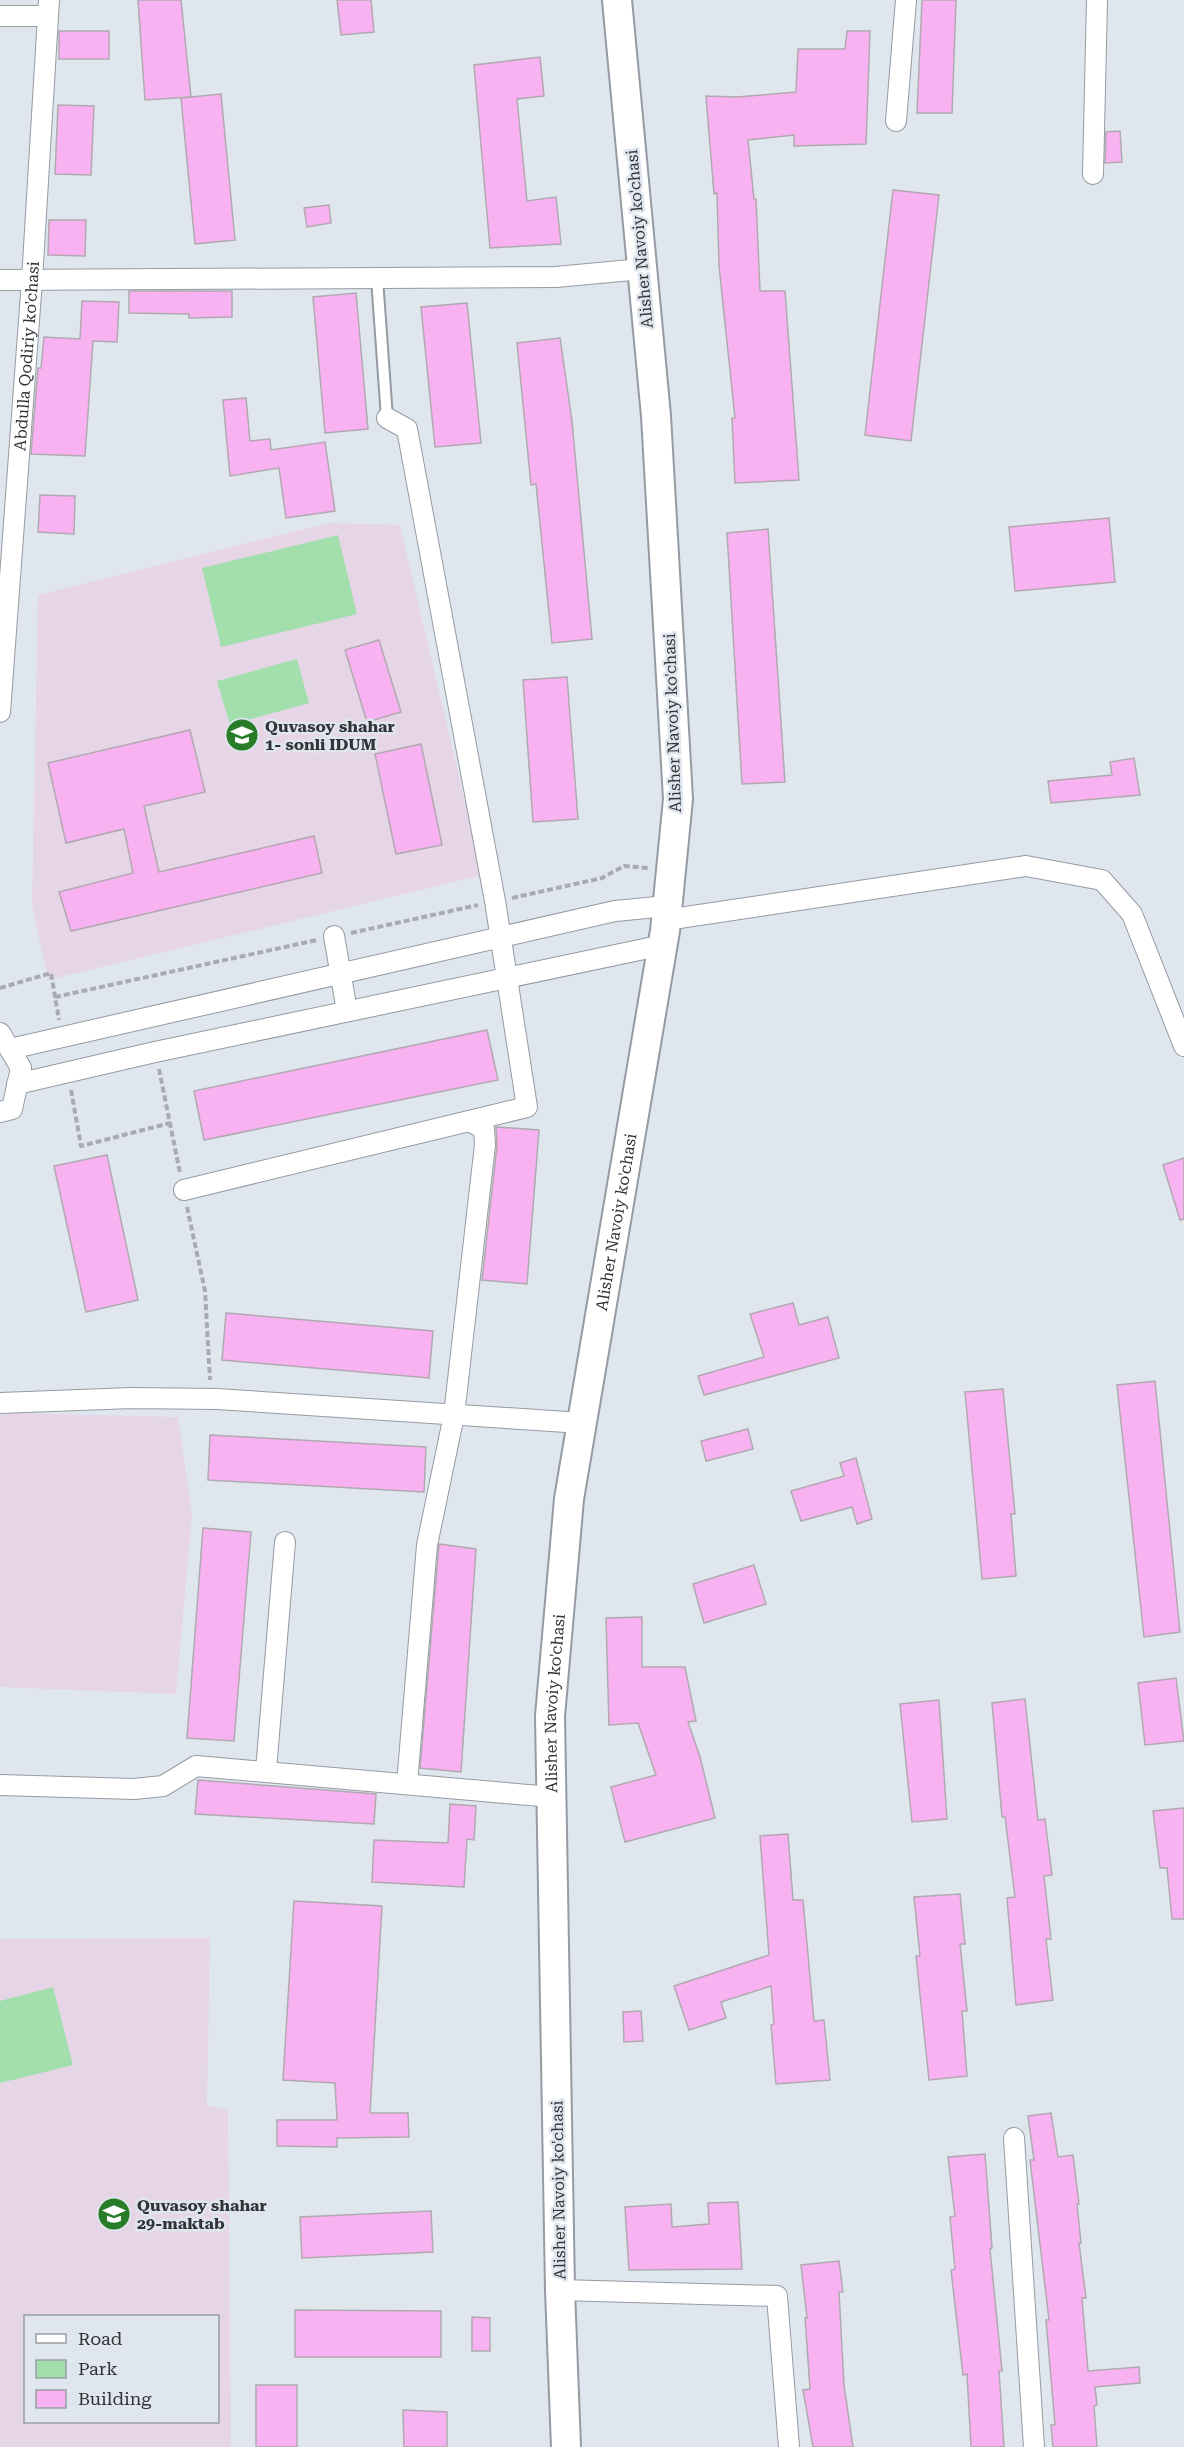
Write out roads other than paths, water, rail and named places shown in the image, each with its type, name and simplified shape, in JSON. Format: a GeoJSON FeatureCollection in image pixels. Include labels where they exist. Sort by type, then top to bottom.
{"type":"FeatureCollection","features":[{"type":"Feature","properties":{"kind":"street","name":"Alisher Navoiy ko'chasi"},"geometry":{"type":"LineString","coordinates":[[566,2447],[560,2290],[551,1705],[569,1499],[665,924],[678,799],[656,416],[617,0]]}},
{"type":"Feature","properties":{"kind":"street"},"geometry":{"type":"LineString","coordinates":[[896,121],[906,0]]}},
{"type":"Feature","properties":{"kind":"street"},"geometry":{"type":"LineString","coordinates":[[1093,174],[1097,0]]}},
{"type":"Feature","properties":{"kind":"street"},"geometry":{"type":"LineString","coordinates":[[0,16],[48,8]]}},
{"type":"Feature","properties":{"kind":"street","name":"Abdulla Qodiriy ko'chasi"},"geometry":{"type":"LineString","coordinates":[[0,712],[6,561],[32,280],[48,8]]}},
{"type":"Feature","properties":{"kind":"street"},"geometry":{"type":"LineString","coordinates":[[0,280],[556,277],[642,269]]}},
{"type":"Feature","properties":{"kind":"street"},"geometry":{"type":"LineString","coordinates":[[184,1190],[527,1107],[505,978],[495,902],[408,429],[387,418]]}},
{"type":"Feature","properties":{"kind":"street"},"geometry":{"type":"LineString","coordinates":[[17,1084],[505,978],[665,924],[1026,866],[1102,880],[1132,914],[1184,1046]]}},
{"type":"Feature","properties":{"kind":"street"},"geometry":{"type":"LineString","coordinates":[[0,1112],[12,1109],[21,1068],[5,1041],[341,973],[615,911],[665,924]]}},
{"type":"Feature","properties":{"kind":"street"},"geometry":{"type":"LineString","coordinates":[[334,936],[347,1011]]}},
{"type":"Feature","properties":{"kind":"street"},"geometry":{"type":"LineString","coordinates":[[407,1784],[427,1545],[454,1415],[485,1145],[484,1130],[469,1121]]}},
{"type":"Feature","properties":{"kind":"street"},"geometry":{"type":"LineString","coordinates":[[0,1403],[132,1398],[217,1399],[582,1424]]}},
{"type":"Feature","properties":{"kind":"street"},"geometry":{"type":"LineString","coordinates":[[266,1770],[285,1542]]}},
{"type":"Feature","properties":{"kind":"street"},"geometry":{"type":"LineString","coordinates":[[0,1785],[135,1790],[163,1786],[196,1766],[266,1770],[552,1797]]}},
{"type":"Feature","properties":{"kind":"street"},"geometry":{"type":"LineString","coordinates":[[1014,2138],[1034,2447]]}},
{"type":"Feature","properties":{"kind":"street"},"geometry":{"type":"LineString","coordinates":[[560,2290],[777,2296],[789,2447]]}},
{"type":"Feature","properties":{"kind":"lane"},"geometry":{"type":"LineString","coordinates":[[377,278],[387,418]]}},
{"type":"Feature","properties":{"kind":"place","name":"Quvasoy shahar 1- sonli IDUM"},"geometry":{"type":"Point","coordinates":[242,735]}},
{"type":"Feature","properties":{"kind":"place","name":"Quvasoy shahar 29-maktab"},"geometry":{"type":"Point","coordinates":[114,2214]}}]}
